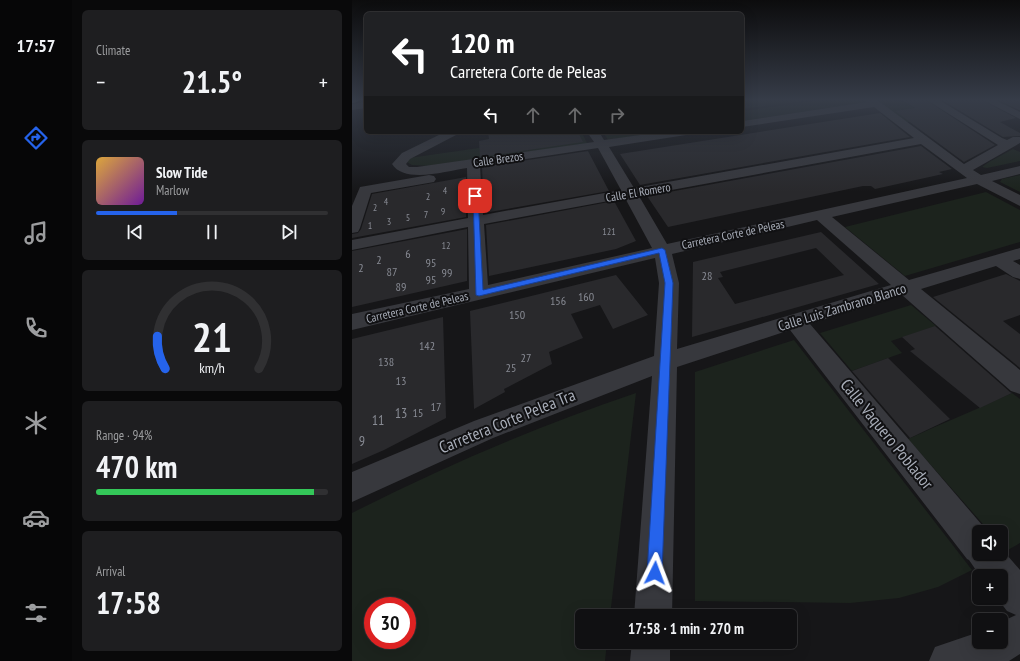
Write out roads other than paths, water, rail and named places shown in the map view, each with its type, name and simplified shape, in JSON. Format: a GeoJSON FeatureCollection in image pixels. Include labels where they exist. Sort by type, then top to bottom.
{"type":"FeatureCollection","features":[{"type":"Feature","properties":{"kind":"street"},"geometry":{"type":"LineString","coordinates":[[912,131],[971,175],[1020,201]]}},
{"type":"Feature","properties":{"kind":"street"},"geometry":{"type":"LineString","coordinates":[[982,131],[998,141],[1008,145]]}},
{"type":"Feature","properties":{"kind":"street","name":"Calle Brezos"},"geometry":{"type":"LineString","coordinates":[[450,134],[406,156],[399,164],[400,167],[416,171],[474,167],[597,138],[656,134]]}},
{"type":"Feature","properties":{"kind":"street"},"geometry":{"type":"LineString","coordinates":[[597,138],[629,194],[666,249],[672,275],[665,362],[652,609]]}},
{"type":"Feature","properties":{"kind":"street"},"geometry":{"type":"LineString","coordinates":[[971,175],[982,158],[1020,139]]}},
{"type":"Feature","properties":{"kind":"street","name":"Calle El Romero"},"geometry":{"type":"LineString","coordinates":[[352,245],[476,221],[924,140]]}},
{"type":"Feature","properties":{"kind":"street"},"geometry":{"type":"LineString","coordinates":[[352,228],[365,190],[474,167],[479,293]]}},
{"type":"Feature","properties":{"kind":"street","name":"Carretera Corte de Peleas"},"geometry":{"type":"LineString","coordinates":[[352,322],[609,264],[708,239],[820,216],[971,175],[1020,170]]}},
{"type":"Feature","properties":{"kind":"street"},"geometry":{"type":"LineString","coordinates":[[820,216],[1020,384]]}},
{"type":"Feature","properties":{"kind":"street"},"geometry":{"type":"LineString","coordinates":[[672,275],[683,254],[708,239]]}},
{"type":"Feature","properties":{"kind":"street","name":"Calle Luis Zambrano Blanco"},"geometry":{"type":"LineString","coordinates":[[665,362],[1020,253]]}},
{"type":"Feature","properties":{"kind":"street"},"geometry":{"type":"LineString","coordinates":[[999,260],[1020,273]]}},
{"type":"Feature","properties":{"kind":"street"},"geometry":{"type":"LineString","coordinates":[[609,264],[635,264],[658,274],[672,275]]}},
{"type":"Feature","properties":{"kind":"street","name":"Calle Vaquero Poblador"},"geometry":{"type":"LineString","coordinates":[[795,321],[972,538]]}},
{"type":"Feature","properties":{"kind":"street","name":"Carretera Corte Pelea Tra"},"geometry":{"type":"LineString","coordinates":[[352,487],[505,420],[665,362]]}},
{"type":"Feature","properties":{"kind":"street"},"geometry":{"type":"LineString","coordinates":[[990,561],[1020,598]]}},
{"type":"Feature","properties":{"kind":"street"},"geometry":{"type":"LineString","coordinates":[[949,661],[996,647],[1020,632]]}},
{"type":"Feature","properties":{"kind":"street"},"geometry":{"type":"LineString","coordinates":[[650,661],[651,649]]}}]}
